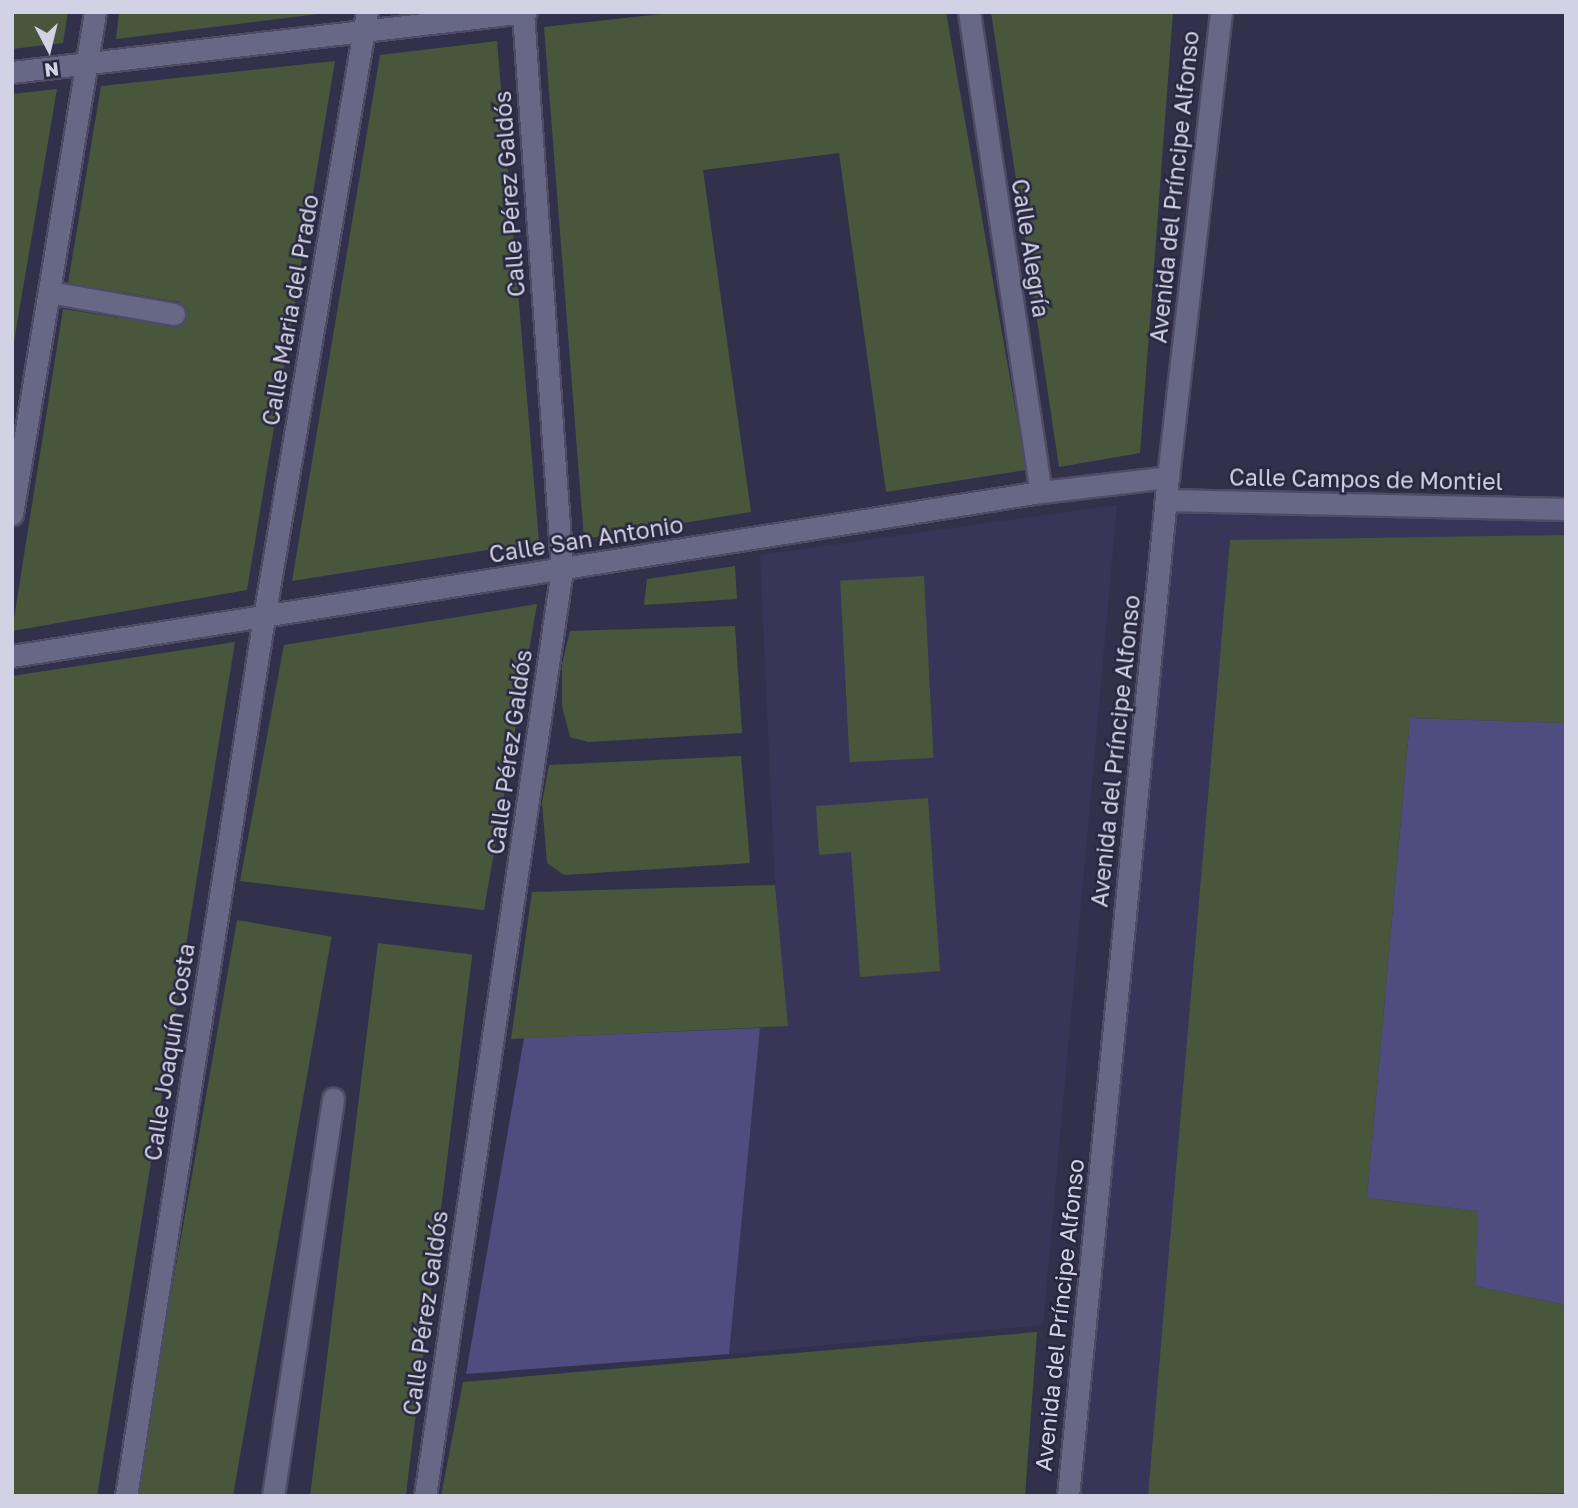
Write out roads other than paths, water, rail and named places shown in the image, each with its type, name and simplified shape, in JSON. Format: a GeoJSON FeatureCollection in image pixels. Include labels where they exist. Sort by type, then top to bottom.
{"type":"FeatureCollection","features":[{"type":"Feature","properties":{"kind":"street"},"geometry":{"type":"LineString","coordinates":[[12,514],[95,12]]}},
{"type":"Feature","properties":{"kind":"street"},"geometry":{"type":"LineString","coordinates":[[12,72],[366,22],[524,12]]}},
{"type":"Feature","properties":{"kind":"street","name":"Calle Pérez Galdós"},"geometry":{"type":"LineString","coordinates":[[425,1496],[562,569],[524,12]]}},
{"type":"Feature","properties":{"kind":"street","name":"Calle Alegría"},"geometry":{"type":"LineString","coordinates":[[969,12],[1041,492]]}},
{"type":"Feature","properties":{"kind":"street","name":"Avenida del Príncipe Alfonso"},"geometry":{"type":"LineString","coordinates":[[1068,1496],[1168,477],[1221,12]]}},
{"type":"Feature","properties":{"kind":"street","name":"Calle Maria del Prado"},"geometry":{"type":"LineString","coordinates":[[264,617],[366,22]]}},
{"type":"Feature","properties":{"kind":"street"},"geometry":{"type":"LineString","coordinates":[[49,292],[174,314]]}},
{"type":"Feature","properties":{"kind":"street","name":"Calle San Antonio"},"geometry":{"type":"LineString","coordinates":[[12,656],[1041,492],[1168,477]]}},
{"type":"Feature","properties":{"kind":"street","name":"Calle Campos de Montiel"},"geometry":{"type":"LineString","coordinates":[[1166,500],[1566,509]]}},
{"type":"Feature","properties":{"kind":"street","name":"Calle Joaquín Costa"},"geometry":{"type":"LineString","coordinates":[[126,1496],[264,617]]}},
{"type":"Feature","properties":{"kind":"street"},"geometry":{"type":"LineString","coordinates":[[273,1496],[333,1098]]}}]}
